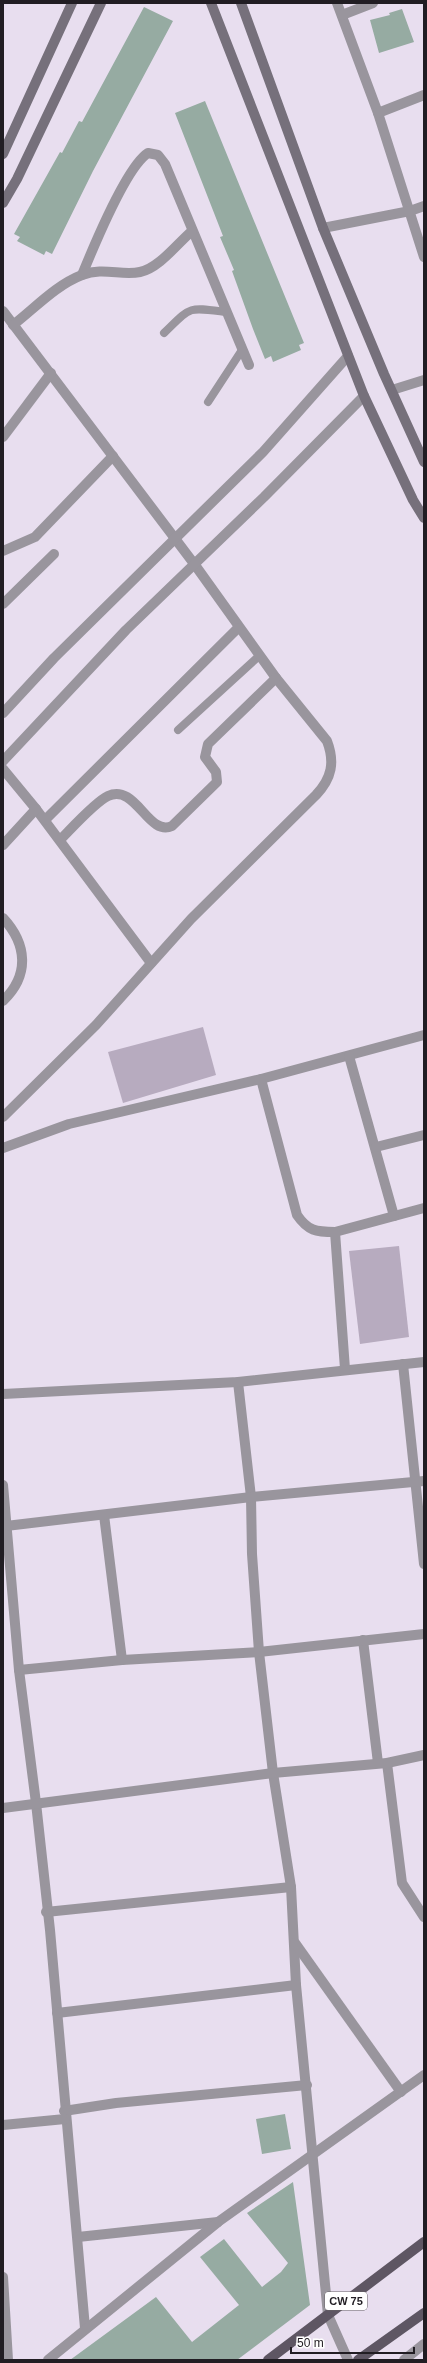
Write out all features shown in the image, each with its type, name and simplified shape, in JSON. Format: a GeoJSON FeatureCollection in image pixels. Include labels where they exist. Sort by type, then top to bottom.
{"type":"FeatureCollection","features":[{"type":"Feature","properties":{"kind":"main road"},"geometry":{"type":"LineString","coordinates":[[3,154],[72,3]]}},
{"type":"Feature","properties":{"kind":"main road"},"geometry":{"type":"LineString","coordinates":[[3,203],[20,173],[101,3]]}},
{"type":"Feature","properties":{"kind":"main road"},"geometry":{"type":"LineString","coordinates":[[211,3],[364,396],[413,500],[424,518]]}},
{"type":"Feature","properties":{"kind":"main road"},"geometry":{"type":"LineString","coordinates":[[241,3],[323,228],[424,462]]}},
{"type":"Feature","properties":{"kind":"main road","name":"CW 75"},"geometry":{"type":"LineString","coordinates":[[268,2360],[424,2242]]}},
{"type":"Feature","properties":{"kind":"main road"},"geometry":{"type":"LineString","coordinates":[[358,2360],[424,2313]]}},
{"type":"Feature","properties":{"kind":"street"},"geometry":{"type":"LineString","coordinates":[[337,3],[378,113],[424,256]]}},
{"type":"Feature","properties":{"kind":"street"},"geometry":{"type":"LineString","coordinates":[[342,15],[373,3]]}},
{"type":"Feature","properties":{"kind":"street"},"geometry":{"type":"LineString","coordinates":[[378,113],[424,94]]}},
{"type":"Feature","properties":{"kind":"street"},"geometry":{"type":"LineString","coordinates":[[82,275],[129,174],[139,158],[148,152],[158,155],[165,164],[249,365]]}},
{"type":"Feature","properties":{"kind":"street"},"geometry":{"type":"LineString","coordinates":[[323,228],[410,211],[424,206]]}},
{"type":"Feature","properties":{"kind":"street"},"geometry":{"type":"LineString","coordinates":[[14,325],[61,286],[82,275],[99,271],[139,273],[151,268],[192,231]]}},
{"type":"Feature","properties":{"kind":"street"},"geometry":{"type":"LineString","coordinates":[[3,311],[176,539],[259,656],[327,741],[332,758],[330,776],[316,795],[191,919],[96,1025],[3,1116]]}},
{"type":"Feature","properties":{"kind":"street"},"geometry":{"type":"LineString","coordinates":[[3,713],[54,658],[263,452],[348,356]]}},
{"type":"Feature","properties":{"kind":"street"},"geometry":{"type":"LineString","coordinates":[[3,437],[51,373]]}},
{"type":"Feature","properties":{"kind":"street"},"geometry":{"type":"LineString","coordinates":[[392,390],[424,380]]}},
{"type":"Feature","properties":{"kind":"street"},"geometry":{"type":"LineString","coordinates":[[3,761],[126,630],[195,565],[364,396]]}},
{"type":"Feature","properties":{"kind":"street"},"geometry":{"type":"LineString","coordinates":[[3,551],[35,537],[113,456]]}},
{"type":"Feature","properties":{"kind":"street"},"geometry":{"type":"LineString","coordinates":[[3,604],[54,554]]}},
{"type":"Feature","properties":{"kind":"street"},"geometry":{"type":"LineString","coordinates":[[45,820],[238,628]]}},
{"type":"Feature","properties":{"kind":"street"},"geometry":{"type":"LineString","coordinates":[[60,840],[102,800],[112,794],[128,798],[158,826],[165,828],[172,826],[217,782],[216,772],[205,757],[208,744],[276,678]]}},
{"type":"Feature","properties":{"kind":"street"},"geometry":{"type":"LineString","coordinates":[[3,769],[45,820],[151,963]]}},
{"type":"Feature","properties":{"kind":"street"},"geometry":{"type":"LineString","coordinates":[[3,845],[36,809]]}},
{"type":"Feature","properties":{"kind":"street"},"geometry":{"type":"LineString","coordinates":[[3,918],[21,945],[22,970],[3,1001]]}},
{"type":"Feature","properties":{"kind":"street"},"geometry":{"type":"LineString","coordinates":[[3,1148],[69,1124],[261,1079],[424,1036]]}},
{"type":"Feature","properties":{"kind":"street"},"geometry":{"type":"LineString","coordinates":[[349,1056],[376,1147],[394,1216]]}},
{"type":"Feature","properties":{"kind":"street"},"geometry":{"type":"LineString","coordinates":[[261,1079],[297,1215],[306,1227],[321,1232],[335,1232],[424,1208]]}},
{"type":"Feature","properties":{"kind":"street"},"geometry":{"type":"LineString","coordinates":[[376,1147],[424,1135]]}},
{"type":"Feature","properties":{"kind":"street"},"geometry":{"type":"LineString","coordinates":[[335,1232],[345,1369]]}},
{"type":"Feature","properties":{"kind":"street"},"geometry":{"type":"LineString","coordinates":[[3,1394],[238,1382],[345,1369],[424,1362]]}},
{"type":"Feature","properties":{"kind":"street"},"geometry":{"type":"LineString","coordinates":[[403,1364],[420,1482],[424,1564]]}},
{"type":"Feature","properties":{"kind":"street"},"geometry":{"type":"LineString","coordinates":[[238,1382],[251,1497],[252,1554],[259,1652],[273,1773],[290,1887],[295,1943],[296,1985],[307,2085],[311,2156],[328,2315],[348,2360]]}},
{"type":"Feature","properties":{"kind":"street"},"geometry":{"type":"LineString","coordinates":[[6,1526],[251,1497],[420,1482]]}},
{"type":"Feature","properties":{"kind":"street"},"geometry":{"type":"LineString","coordinates":[[3,1485],[19,1670],[36,1803],[57,2013],[85,2328]]}},
{"type":"Feature","properties":{"kind":"street"},"geometry":{"type":"LineString","coordinates":[[104,1515],[122,1660]]}},
{"type":"Feature","properties":{"kind":"street"},"geometry":{"type":"LineString","coordinates":[[19,1670],[122,1660],[259,1652],[424,1634]]}},
{"type":"Feature","properties":{"kind":"street"},"geometry":{"type":"LineString","coordinates":[[363,1640],[402,1883],[424,1918]]}},
{"type":"Feature","properties":{"kind":"street"},"geometry":{"type":"LineString","coordinates":[[3,1808],[273,1773],[383,1763],[424,1755]]}},
{"type":"Feature","properties":{"kind":"street"},"geometry":{"type":"LineString","coordinates":[[46,1912],[290,1887]]}},
{"type":"Feature","properties":{"kind":"street"},"geometry":{"type":"LineString","coordinates":[[295,1943],[401,2092]]}},
{"type":"Feature","properties":{"kind":"street"},"geometry":{"type":"LineString","coordinates":[[57,2013],[296,1985]]}},
{"type":"Feature","properties":{"kind":"street"},"geometry":{"type":"LineString","coordinates":[[48,2360],[85,2328],[218,2222],[424,2075]]}},
{"type":"Feature","properties":{"kind":"street"},"geometry":{"type":"LineString","coordinates":[[3,2125],[65,2115],[116,2103],[307,2085]]}},
{"type":"Feature","properties":{"kind":"street"},"geometry":{"type":"LineString","coordinates":[[78,2237],[218,2222]]}},
{"type":"Feature","properties":{"kind":"street"},"geometry":{"type":"LineString","coordinates":[[3,2277],[8,2360]]}},
{"type":"Feature","properties":{"kind":"street"},"geometry":{"type":"LineString","coordinates":[[404,2360],[414,2356],[424,2344]]}},
{"type":"Feature","properties":{"kind":"lane"},"geometry":{"type":"LineString","coordinates":[[164,333],[191,309],[226,312]]}},
{"type":"Feature","properties":{"kind":"lane"},"geometry":{"type":"LineString","coordinates":[[208,402],[242,350]]}},
{"type":"Feature","properties":{"kind":"lane"},"geometry":{"type":"LineString","coordinates":[[178,730],[259,656]]}},
{"type":"Feature","properties":{"kind":"shaded area"},"geometry":{"type":"Polygon","coordinates":[[[203,1027],[216,1075],[123,1103],[108,1052],[203,1027]]]}},
{"type":"Feature","properties":{"kind":"shaded area"},"geometry":{"type":"Polygon","coordinates":[[[399,1246],[409,1337],[360,1344],[349,1251],[399,1246]]]}},
{"type":"Feature","properties":{"kind":"building"},"geometry":{"type":"Polygon","coordinates":[[[144,7],[173,21],[93,171],[52,254],[46,251],[44,255],[17,241],[20,237],[14,234],[60,152],[62,153],[79,121],[82,122],[144,7]]]}},
{"type":"Feature","properties":{"kind":"building"},"geometry":{"type":"Polygon","coordinates":[[[402,9],[414,42],[379,53],[370,20],[390,15],[389,13],[402,9]]]}},
{"type":"Feature","properties":{"kind":"building"},"geometry":{"type":"Polygon","coordinates":[[[205,101],[304,343],[299,345],[301,350],[273,362],[271,356],[265,359],[253,329],[232,271],[234,270],[220,237],[223,236],[175,113],[205,101]]]}},
{"type":"Feature","properties":{"kind":"building"},"geometry":{"type":"Polygon","coordinates":[[[285,2114],[291,2149],[262,2154],[256,2119],[285,2114]]]}},
{"type":"Feature","properties":{"kind":"building"},"geometry":{"type":"Polygon","coordinates":[[[293,2182],[310,2305],[237,2360],[70,2360],[156,2297],[192,2342],[239,2305],[200,2257],[224,2239],[262,2287],[281,2272],[288,2263],[247,2213],[293,2182]]]}}]}
